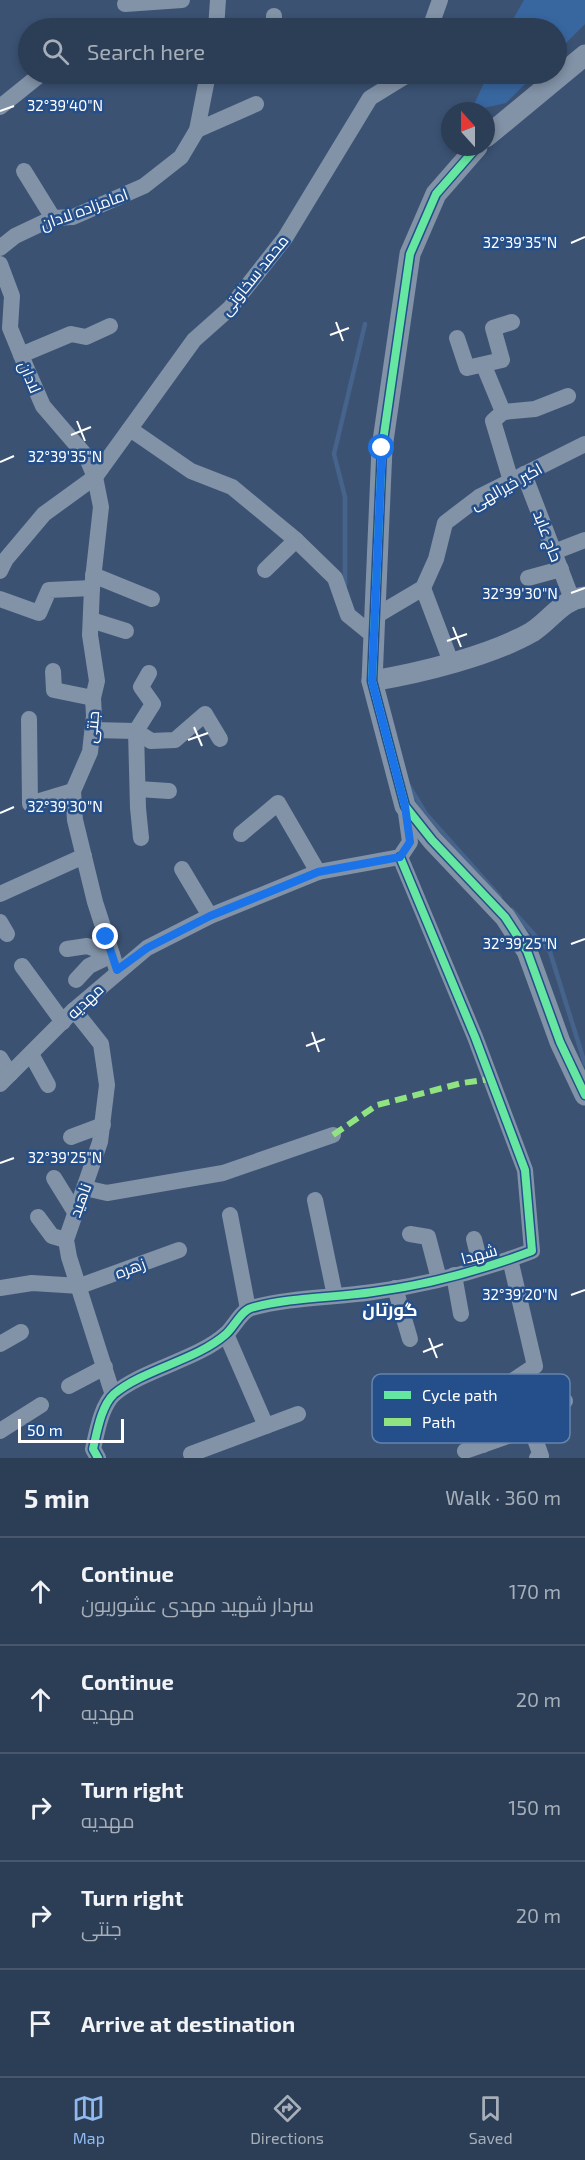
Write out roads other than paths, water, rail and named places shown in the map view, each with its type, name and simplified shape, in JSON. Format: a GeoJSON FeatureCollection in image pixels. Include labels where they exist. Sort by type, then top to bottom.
{"type":"FeatureCollection","features":[{"type":"Feature","properties":{"kind":"street"},"geometry":{"type":"LineString","coordinates":[[124,4],[182,0]]}},
{"type":"Feature","properties":{"kind":"street"},"geometry":{"type":"LineString","coordinates":[[217,18],[218,0]]}},
{"type":"Feature","properties":{"kind":"street"},"geometry":{"type":"LineString","coordinates":[[434,18],[440,0]]}},
{"type":"Feature","properties":{"kind":"street"},"geometry":{"type":"LineString","coordinates":[[567,70],[585,55]]}},
{"type":"Feature","properties":{"kind":"street"},"geometry":{"type":"LineString","coordinates":[[0,107],[29,84]]}},
{"type":"Feature","properties":{"kind":"street","name":"امامزاده لادان"},"geometry":{"type":"LineString","coordinates":[[0,248],[15,236],[53,218],[73,216],[144,186],[181,158],[196,130],[206,84]]}},
{"type":"Feature","properties":{"kind":"street","name":"محمد سخاوتی"},"geometry":{"type":"LineString","coordinates":[[2,562],[44,514],[95,477],[194,340],[230,308],[285,238],[370,98],[393,84]]}},
{"type":"Feature","properties":{"kind":"street"},"geometry":{"type":"LineString","coordinates":[[495,130],[550,84]]}},
{"type":"Feature","properties":{"kind":"street"},"geometry":{"type":"LineString","coordinates":[[196,130],[256,104]]}},
{"type":"Feature","properties":{"kind":"street"},"geometry":{"type":"LineString","coordinates":[[400,857],[410,842],[405,806],[372,681],[382,448],[410,254],[436,194],[469,156]]}},
{"type":"Feature","properties":{"kind":"street"},"geometry":{"type":"LineString","coordinates":[[24,171],[53,218]]}},
{"type":"Feature","properties":{"kind":"street","name":"لادان"},"geometry":{"type":"LineString","coordinates":[[0,264],[12,296],[5,331],[21,355],[43,406],[86,456],[95,477]]}},
{"type":"Feature","properties":{"kind":"street"},"geometry":{"type":"LineString","coordinates":[[458,338],[467,368],[484,366],[502,360],[493,328],[512,322]]}},
{"type":"Feature","properties":{"kind":"street"},"geometry":{"type":"LineString","coordinates":[[21,355],[71,334],[86,337],[110,326]]}},
{"type":"Feature","properties":{"kind":"street"},"geometry":{"type":"LineString","coordinates":[[484,366],[503,412],[535,409],[568,396]]}},
{"type":"Feature","properties":{"kind":"street","name":"حاج عابد"},"geometry":{"type":"LineString","coordinates":[[503,412],[493,421],[517,478],[561,569],[579,598]]}},
{"type":"Feature","properties":{"kind":"street"},"geometry":{"type":"LineString","coordinates":[[130,429],[191,471],[232,487],[296,540],[335,578],[348,615],[374,627]]}},
{"type":"Feature","properties":{"kind":"street","name":"اکبر خیرالهی"},"geometry":{"type":"LineString","coordinates":[[423,588],[436,559],[445,523],[479,497],[585,444]]}},
{"type":"Feature","properties":{"kind":"street","name":"جنتی"},"geometry":{"type":"LineString","coordinates":[[95,477],[101,507],[92,582],[91,620],[97,681],[93,698],[90,752],[73,791],[75,819],[84,856],[115,963]]}},
{"type":"Feature","properties":{"kind":"street"},"geometry":{"type":"LineString","coordinates":[[265,570],[296,540]]}},
{"type":"Feature","properties":{"kind":"street"},"geometry":{"type":"LineString","coordinates":[[554,552],[585,540]]}},
{"type":"Feature","properties":{"kind":"street"},"geometry":{"type":"LineString","coordinates":[[528,578],[561,569]]}},
{"type":"Feature","properties":{"kind":"street"},"geometry":{"type":"LineString","coordinates":[[0,599],[39,613],[49,590],[92,582],[152,599]]}},
{"type":"Feature","properties":{"kind":"street"},"geometry":{"type":"LineString","coordinates":[[374,627],[423,588],[452,662]]}},
{"type":"Feature","properties":{"kind":"street"},"geometry":{"type":"LineString","coordinates":[[372,681],[452,662],[532,632],[579,598]]}},
{"type":"Feature","properties":{"kind":"street"},"geometry":{"type":"LineString","coordinates":[[91,620],[126,631]]}},
{"type":"Feature","properties":{"kind":"street"},"geometry":{"type":"LineString","coordinates":[[53,671],[54,690],[93,698]]}},
{"type":"Feature","properties":{"kind":"street"},"geometry":{"type":"LineString","coordinates":[[141,838],[136,731],[153,704],[141,687],[149,673]]}},
{"type":"Feature","properties":{"kind":"street"},"geometry":{"type":"LineString","coordinates":[[93,730],[136,731],[151,741],[175,740],[205,714],[220,738]]}},
{"type":"Feature","properties":{"kind":"street"},"geometry":{"type":"LineString","coordinates":[[29,719],[30,804],[73,791]]}},
{"type":"Feature","properties":{"kind":"street"},"geometry":{"type":"LineString","coordinates":[[138,789],[169,791]]}},
{"type":"Feature","properties":{"kind":"street"},"geometry":{"type":"LineString","coordinates":[[241,834],[278,803],[318,872]]}},
{"type":"Feature","properties":{"kind":"street"},"geometry":{"type":"LineString","coordinates":[[405,806],[432,840],[505,917],[526,951],[560,1042],[585,1095]]}},
{"type":"Feature","properties":{"kind":"street"},"geometry":{"type":"LineString","coordinates":[[0,894],[84,856]]}},
{"type":"Feature","properties":{"kind":"street","name":"مهدیه"},"geometry":{"type":"LineString","coordinates":[[5,1079],[69,1016],[115,963],[210,916],[318,872],[400,857]]}},
{"type":"Feature","properties":{"kind":"street","name":"شهدا"},"geometry":{"type":"LineString","coordinates":[[248,1309],[291,1300],[395,1288],[446,1277],[532,1251],[525,1170],[475,1037],[400,857]]}},
{"type":"Feature","properties":{"kind":"street"},"geometry":{"type":"LineString","coordinates":[[182,869],[210,916]]}},
{"type":"Feature","properties":{"kind":"street"},"geometry":{"type":"LineString","coordinates":[[67,949],[87,946],[115,963]]}},
{"type":"Feature","properties":{"kind":"street"},"geometry":{"type":"LineString","coordinates":[[76,980],[89,966],[115,963]]}},
{"type":"Feature","properties":{"kind":"street","name":"ناهید"},"geometry":{"type":"LineString","coordinates":[[22,966],[69,1016],[101,1044],[107,1085],[100,1142],[66,1240],[69,1257],[113,1395]]}},
{"type":"Feature","properties":{"kind":"street"},"geometry":{"type":"LineString","coordinates":[[31,1054],[48,1085]]}},
{"type":"Feature","properties":{"kind":"street"},"geometry":{"type":"LineString","coordinates":[[0,1058],[5,1079]]}},
{"type":"Feature","properties":{"kind":"street"},"geometry":{"type":"LineString","coordinates":[[70,1137],[103,1125]]}},
{"type":"Feature","properties":{"kind":"street"},"geometry":{"type":"LineString","coordinates":[[85,1188],[107,1193],[223,1173],[333,1135]]}},
{"type":"Feature","properties":{"kind":"street"},"geometry":{"type":"LineString","coordinates":[[54,1178],[75,1212]]}},
{"type":"Feature","properties":{"kind":"street"},"geometry":{"type":"LineString","coordinates":[[315,1200],[335,1296]]}},
{"type":"Feature","properties":{"kind":"street"},"geometry":{"type":"LineString","coordinates":[[98,1458],[93,1449],[100,1420],[113,1395],[164,1367],[204,1349],[226,1334],[248,1309],[230,1215]]}},
{"type":"Feature","properties":{"kind":"street"},"geometry":{"type":"LineString","coordinates":[[38,1217],[52,1236],[66,1240]]}},
{"type":"Feature","properties":{"kind":"street"},"geometry":{"type":"LineString","coordinates":[[410,1234],[428,1237],[461,1314]]}},
{"type":"Feature","properties":{"kind":"street"},"geometry":{"type":"LineString","coordinates":[[474,1239],[482,1267]]}},
{"type":"Feature","properties":{"kind":"street","name":"زهره"},"geometry":{"type":"LineString","coordinates":[[80,1286],[179,1250]]}},
{"type":"Feature","properties":{"kind":"street","name":"شهدا"},"geometry":{"type":"LineString","coordinates":[[510,1259],[535,1366],[523,1374]]}},
{"type":"Feature","properties":{"kind":"street"},"geometry":{"type":"LineString","coordinates":[[0,1288],[32,1283],[80,1286]]}},
{"type":"Feature","properties":{"kind":"street"},"geometry":{"type":"LineString","coordinates":[[395,1288],[410,1339]]}},
{"type":"Feature","properties":{"kind":"street"},"geometry":{"type":"LineString","coordinates":[[0,1344],[21,1332]]}},
{"type":"Feature","properties":{"kind":"street"},"geometry":{"type":"LineString","coordinates":[[226,1334],[266,1426]]}},
{"type":"Feature","properties":{"kind":"street"},"geometry":{"type":"LineString","coordinates":[[69,1386],[105,1367]]}},
{"type":"Feature","properties":{"kind":"street"},"geometry":{"type":"LineString","coordinates":[[0,1431],[41,1405]]}},
{"type":"Feature","properties":{"kind":"street"},"geometry":{"type":"LineString","coordinates":[[191,1454],[298,1414]]}},
{"type":"Feature","properties":{"kind":"street"},"geometry":{"type":"LineString","coordinates":[[465,1451],[489,1443]]}},
{"type":"Feature","properties":{"kind":"street","name":"شهدا"},"geometry":{"type":"LineString","coordinates":[[536,1443],[541,1456],[537,1458]]}},
{"type":"Feature","properties":{"kind":"waterway"},"geometry":{"type":"LineString","coordinates":[[345,585],[345,497],[334,454],[365,324]]}},
{"type":"Feature","properties":{"kind":"waterway"},"geometry":{"type":"LineString","coordinates":[[409,786],[426,814],[500,897]]}},
{"type":"Feature","properties":{"kind":"waterway"},"geometry":{"type":"LineString","coordinates":[[512,910],[550,952],[585,1064]]}},
{"type":"Feature","properties":{"kind":"district","name":"گورتان"},"geometry":{"type":"Point","coordinates":[390,1310]}}]}
